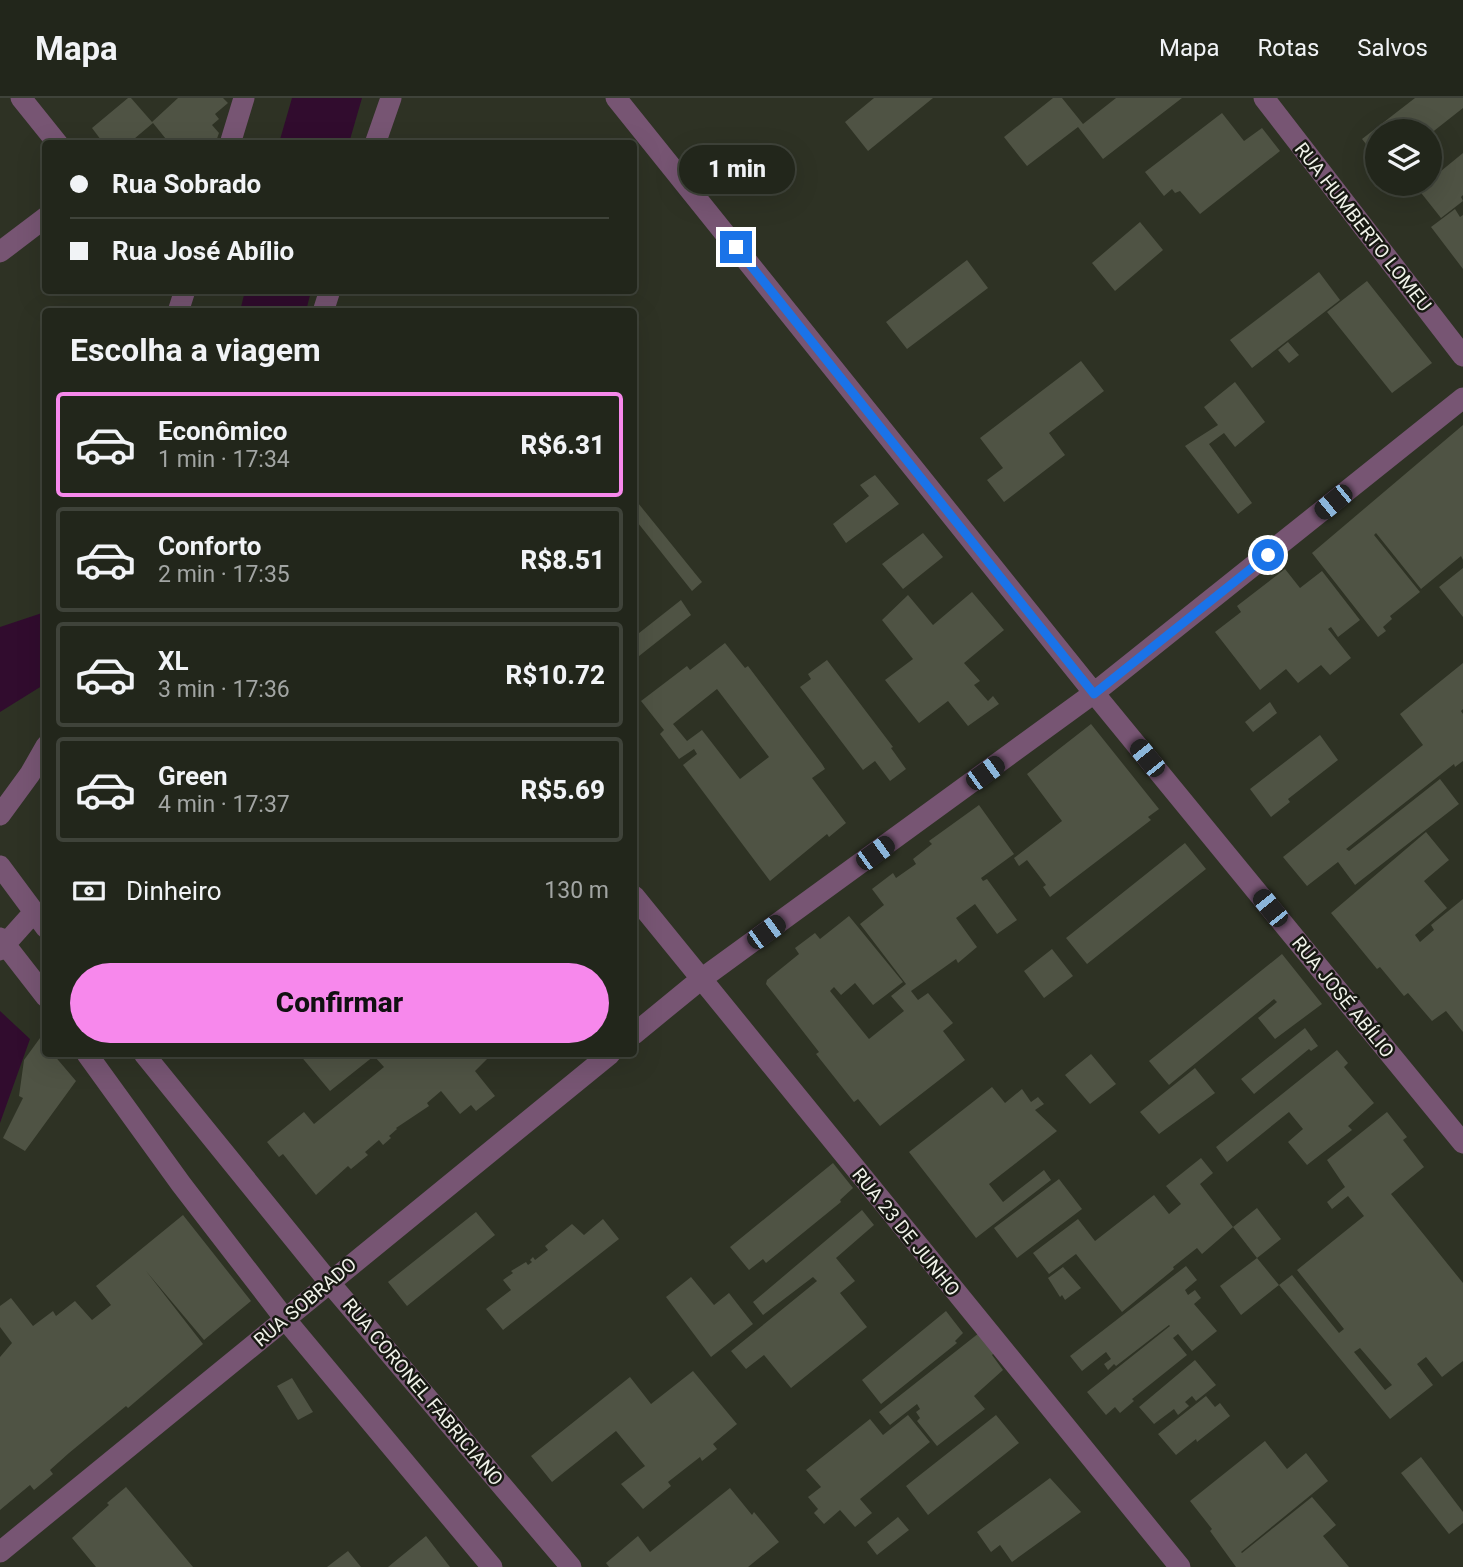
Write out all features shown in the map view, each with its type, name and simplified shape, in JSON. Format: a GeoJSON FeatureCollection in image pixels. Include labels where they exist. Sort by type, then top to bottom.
{"type":"FeatureCollection","features":[{"type":"Feature","properties":{"kind":"street"},"geometry":{"type":"LineString","coordinates":[[21,98],[55,140]]}},
{"type":"Feature","properties":{"kind":"street"},"geometry":{"type":"LineString","coordinates":[[231,140],[244,98]]}},
{"type":"Feature","properties":{"kind":"street"},"geometry":{"type":"LineString","coordinates":[[376,140],[391,98]]}},
{"type":"Feature","properties":{"kind":"street","name":"RUA JOSÉ ABÍLIO"},"geometry":{"type":"LineString","coordinates":[[616,98],[1094,694],[1463,1143]]}},
{"type":"Feature","properties":{"kind":"street","name":"RUA HUMBERTO LOMEU"},"geometry":{"type":"LineString","coordinates":[[1264,98],[1463,356]]}},
{"type":"Feature","properties":{"kind":"street"},"geometry":{"type":"LineString","coordinates":[[0,252],[42,220]]}},
{"type":"Feature","properties":{"kind":"street"},"geometry":{"type":"LineString","coordinates":[[637,1032],[700,980],[1094,694],[1463,398]]}},
{"type":"Feature","properties":{"kind":"street"},"geometry":{"type":"LineString","coordinates":[[0,815],[42,754]]}},
{"type":"Feature","properties":{"kind":"street"},"geometry":{"type":"LineString","coordinates":[[0,866],[40,920],[2,944],[42,990]]}},
{"type":"Feature","properties":{"kind":"street","name":"RUA 23 DE JUNHO"},"geometry":{"type":"LineString","coordinates":[[637,900],[1180,1567]]}},
{"type":"Feature","properties":{"kind":"street"},"geometry":{"type":"LineString","coordinates":[[89,1057],[181,1184],[285,1319],[492,1567]]}},
{"type":"Feature","properties":{"kind":"street","name":"RUA CORONEL FABRICIANO"},"geometry":{"type":"LineString","coordinates":[[146,1057],[329,1282],[571,1567]]}},
{"type":"Feature","properties":{"kind":"street","name":"RUA SOBRADO"},"geometry":{"type":"LineString","coordinates":[[0,1552],[606,1057]]}},
{"type":"Feature","properties":{"kind":"shaded area"},"geometry":{"type":"Polygon","coordinates":[[[292,98],[362,98],[350,140],[280,140],[292,98]]]}},
{"type":"Feature","properties":{"kind":"shaded area"},"geometry":{"type":"Polygon","coordinates":[[[244,294],[310,294],[307,308],[241,308],[244,294]]]}},
{"type":"Feature","properties":{"kind":"shaded area"},"geometry":{"type":"Polygon","coordinates":[[[42,613],[42,686],[0,712],[0,627],[42,613]]]}},
{"type":"Feature","properties":{"kind":"shaded area"},"geometry":{"type":"Polygon","coordinates":[[[0,1011],[30,1039],[0,1123],[0,1011]]]}},
{"type":"Feature","properties":{"kind":"building"},"geometry":{"type":"Polygon","coordinates":[[[128,98],[131,98],[152,122],[178,98],[223,98],[228,103],[215,114],[219,119],[212,125],[219,133],[216,140],[167,140],[153,123],[133,140],[101,140],[92,128],[128,98]]]}},
{"type":"Feature","properties":{"kind":"building"},"geometry":{"type":"Polygon","coordinates":[[[874,98],[933,98],[868,151],[845,122],[874,98]]]}},
{"type":"Feature","properties":{"kind":"building"},"geometry":{"type":"Polygon","coordinates":[[[1053,98],[1062,98],[1083,124],[1116,98],[1182,98],[1103,159],[1078,127],[1027,166],[1004,137],[1053,98]]]}},
{"type":"Feature","properties":{"kind":"building"},"geometry":{"type":"Polygon","coordinates":[[[1415,98],[1463,98],[1463,108],[1442,125],[1442,119],[1388,119],[1415,98]]]}},
{"type":"Feature","properties":{"kind":"building"},"geometry":{"type":"Polygon","coordinates":[[[1222,113],[1244,141],[1262,128],[1280,151],[1200,214],[1180,191],[1175,193],[1172,189],[1164,196],[1145,172],[1222,113]]]}},
{"type":"Feature","properties":{"kind":"building"},"geometry":{"type":"Polygon","coordinates":[[[1463,153],[1463,201],[1441,218],[1424,196],[1442,196],[1442,170],[1463,153]]]}},
{"type":"Feature","properties":{"kind":"building"},"geometry":{"type":"Polygon","coordinates":[[[1455,209],[1460,217],[1463,215],[1463,269],[1431,227],[1455,209]]]}},
{"type":"Feature","properties":{"kind":"building"},"geometry":{"type":"Polygon","coordinates":[[[1140,222],[1163,250],[1115,291],[1092,263],[1140,222]]]}},
{"type":"Feature","properties":{"kind":"building"},"geometry":{"type":"Polygon","coordinates":[[[967,260],[988,288],[907,349],[886,322],[967,260]]]}},
{"type":"Feature","properties":{"kind":"building"},"geometry":{"type":"Polygon","coordinates":[[[1319,272],[1340,300],[1252,368],[1230,340],[1319,272]]]}},
{"type":"Feature","properties":{"kind":"building"},"geometry":{"type":"Polygon","coordinates":[[[1367,281],[1432,363],[1392,393],[1327,312],[1367,281]]]}},
{"type":"Feature","properties":{"kind":"building"},"geometry":{"type":"Polygon","coordinates":[[[1288,342],[1299,355],[1289,363],[1278,350],[1288,342]]]}},
{"type":"Feature","properties":{"kind":"building"},"geometry":{"type":"Polygon","coordinates":[[[1081,361],[1104,391],[1049,433],[1065,455],[1004,502],[987,480],[1003,468],[980,438],[1081,361]]]}},
{"type":"Feature","properties":{"kind":"building"},"geometry":{"type":"Polygon","coordinates":[[[1235,382],[1265,422],[1235,447],[1224,433],[1209,444],[1252,503],[1238,514],[1185,446],[1218,425],[1204,407],[1235,382]]]}},
{"type":"Feature","properties":{"kind":"building"},"geometry":{"type":"Polygon","coordinates":[[[1463,425],[1463,560],[1461,556],[1421,589],[1376,533],[1374,535],[1420,592],[1390,616],[1392,619],[1383,627],[1386,631],[1378,637],[1312,553],[1463,425]]]}},
{"type":"Feature","properties":{"kind":"building"},"geometry":{"type":"Polygon","coordinates":[[[875,475],[899,504],[846,543],[833,524],[869,496],[860,485],[875,475]]]}},
{"type":"Feature","properties":{"kind":"building"},"geometry":{"type":"Polygon","coordinates":[[[637,502],[702,582],[692,591],[637,522],[637,502]]]}},
{"type":"Feature","properties":{"kind":"building"},"geometry":{"type":"Polygon","coordinates":[[[923,533],[943,557],[903,589],[882,564],[923,533]]]}},
{"type":"Feature","properties":{"kind":"building"},"geometry":{"type":"Polygon","coordinates":[[[1463,568],[1463,617],[1439,587],[1463,568]]]}},
{"type":"Feature","properties":{"kind":"building"},"geometry":{"type":"Polygon","coordinates":[[[1285,569],[1300,588],[1322,571],[1360,620],[1338,637],[1331,627],[1328,629],[1351,658],[1330,675],[1321,665],[1298,683],[1286,669],[1260,690],[1215,632],[1241,612],[1237,606],[1285,569]]]}},
{"type":"Feature","properties":{"kind":"building"},"geometry":{"type":"Polygon","coordinates":[[[972,592],[1004,630],[964,663],[980,681],[974,685],[988,701],[993,696],[999,704],[968,726],[948,701],[919,723],[885,680],[913,659],[882,620],[908,595],[933,625],[972,592]]]}},
{"type":"Feature","properties":{"kind":"building"},"geometry":{"type":"Polygon","coordinates":[[[681,600],[691,615],[637,658],[637,635],[681,600]]]}},
{"type":"Feature","properties":{"kind":"building"},"geometry":{"type":"Polygon","coordinates":[[[725,643],[745,668],[748,666],[822,764],[825,769],[812,778],[846,823],[829,837],[827,834],[770,881],[683,765],[697,754],[694,749],[679,759],[660,734],[664,730],[641,701],[687,666],[690,670],[725,643]],[[717,689],[673,724],[687,741],[702,730],[740,779],[769,757],[717,689]]]}},
{"type":"Feature","properties":{"kind":"building"},"geometry":{"type":"Polygon","coordinates":[[[827,660],[893,747],[891,748],[906,769],[890,781],[875,761],[863,770],[800,687],[811,679],[808,674],[827,660]]]}},
{"type":"Feature","properties":{"kind":"building"},"geometry":{"type":"Polygon","coordinates":[[[1463,663],[1463,761],[1455,767],[1454,764],[1346,849],[1349,851],[1440,779],[1459,804],[1355,885],[1338,862],[1307,886],[1283,857],[1423,745],[1400,714],[1463,663]]]}},
{"type":"Feature","properties":{"kind":"building"},"geometry":{"type":"Polygon","coordinates":[[[1270,702],[1277,713],[1253,732],[1245,722],[1270,702]]]}},
{"type":"Feature","properties":{"kind":"building"},"geometry":{"type":"Polygon","coordinates":[[[1091,724],[1159,809],[1148,817],[1151,820],[1050,897],[1043,887],[1046,885],[1027,860],[1019,866],[1014,858],[1062,821],[1027,774],[1091,724]]]}},
{"type":"Feature","properties":{"kind":"building"},"geometry":{"type":"Polygon","coordinates":[[[1320,735],[1338,760],[1288,799],[1290,802],[1271,817],[1250,789],[1320,735]]]}},
{"type":"Feature","properties":{"kind":"building"},"geometry":{"type":"Polygon","coordinates":[[[979,805],[1014,854],[981,878],[983,881],[987,879],[1017,920],[997,934],[975,904],[956,918],[977,947],[958,963],[956,959],[911,991],[918,1000],[928,993],[953,1023],[943,1031],[965,1060],[880,1126],[858,1099],[854,1102],[816,1054],[819,1052],[766,984],[767,980],[799,954],[795,948],[815,933],[820,939],[849,916],[903,982],[873,1005],[855,983],[841,995],[834,987],[830,991],[869,1039],[904,1011],[891,996],[906,984],[860,924],[884,905],[872,889],[893,873],[896,878],[916,864],[913,859],[932,844],[929,841],[979,805]]]}},
{"type":"Feature","properties":{"kind":"building"},"geometry":{"type":"Polygon","coordinates":[[[1426,832],[1449,860],[1424,881],[1447,908],[1415,935],[1420,942],[1434,930],[1431,925],[1463,899],[1463,1032],[1446,1011],[1432,1021],[1408,993],[1404,996],[1380,967],[1377,969],[1331,913],[1426,832]]]}},
{"type":"Feature","properties":{"kind":"building"},"geometry":{"type":"Polygon","coordinates":[[[1185,843],[1206,869],[1087,964],[1066,938],[1185,843]]]}},
{"type":"Feature","properties":{"kind":"building"},"geometry":{"type":"Polygon","coordinates":[[[1052,949],[1073,976],[1044,998],[1024,971],[1052,949]]]}},
{"type":"Feature","properties":{"kind":"building"},"geometry":{"type":"Polygon","coordinates":[[[1282,954],[1322,1004],[1275,1039],[1258,1018],[1277,1002],[1274,999],[1169,1085],[1149,1061],[1282,954]]]}},
{"type":"Feature","properties":{"kind":"building"},"geometry":{"type":"Polygon","coordinates":[[[1305,1028],[1318,1046],[1311,1051],[1309,1049],[1254,1094],[1241,1079],[1305,1028]]]}},
{"type":"Feature","properties":{"kind":"building"},"geometry":{"type":"Polygon","coordinates":[[[40,1038],[42,1057],[56,1057],[76,1081],[25,1151],[3,1138],[23,1098],[19,1096],[24,1060],[40,1038]]]}},
{"type":"Feature","properties":{"kind":"building"},"geometry":{"type":"Polygon","coordinates":[[[1337,1050],[1348,1063],[1344,1067],[1374,1103],[1348,1126],[1352,1130],[1307,1165],[1288,1142],[1303,1129],[1289,1112],[1227,1162],[1216,1147],[1337,1050]]]}},
{"type":"Feature","properties":{"kind":"building"},"geometry":{"type":"Polygon","coordinates":[[[1091,1054],[1116,1084],[1090,1104],[1065,1075],[1091,1054]]]}},
{"type":"Feature","properties":{"kind":"building"},"geometry":{"type":"Polygon","coordinates":[[[302,1057],[373,1057],[330,1091],[302,1057]]]}},
{"type":"Feature","properties":{"kind":"building"},"geometry":{"type":"Polygon","coordinates":[[[375,1057],[489,1057],[475,1071],[495,1096],[476,1111],[471,1105],[460,1114],[441,1091],[427,1103],[429,1106],[396,1128],[389,1136],[391,1138],[383,1145],[379,1140],[365,1152],[368,1155],[351,1169],[348,1166],[316,1195],[283,1154],[279,1157],[267,1142],[304,1112],[314,1124],[384,1067],[375,1057]]]}},
{"type":"Feature","properties":{"kind":"building"},"geometry":{"type":"Polygon","coordinates":[[[1195,1068],[1215,1093],[1159,1134],[1140,1112],[1195,1068]]]}},
{"type":"Feature","properties":{"kind":"building"},"geometry":{"type":"Polygon","coordinates":[[[992,1087],[1005,1103],[1022,1089],[1031,1102],[1038,1097],[1044,1104],[1035,1110],[1057,1131],[989,1184],[1003,1202],[1044,1170],[1051,1180],[976,1238],[909,1152],[992,1087]]]}},
{"type":"Feature","properties":{"kind":"building"},"geometry":{"type":"Polygon","coordinates":[[[1387,1112],[1407,1137],[1403,1140],[1424,1167],[1391,1194],[1463,1283],[1463,1361],[1442,1377],[1426,1357],[1417,1364],[1433,1385],[1390,1419],[1279,1285],[1292,1275],[1339,1333],[1344,1329],[1297,1270],[1364,1216],[1348,1196],[1332,1209],[1327,1202],[1345,1187],[1327,1160],[1387,1112]],[[1360,1348],[1354,1352],[1385,1390],[1392,1385],[1360,1348]]]}},
{"type":"Feature","properties":{"kind":"building"},"geometry":{"type":"Polygon","coordinates":[[[1201,1158],[1213,1173],[1200,1184],[1233,1227],[1202,1254],[1197,1248],[1122,1312],[1076,1254],[1049,1274],[1033,1253],[1078,1219],[1095,1241],[1154,1195],[1169,1214],[1181,1204],[1166,1186],[1201,1158]]]}},
{"type":"Feature","properties":{"kind":"building"},"geometry":{"type":"Polygon","coordinates":[[[833,1163],[853,1188],[841,1202],[766,1263],[763,1259],[749,1270],[730,1247],[833,1163]]]}},
{"type":"Feature","properties":{"kind":"building"},"geometry":{"type":"Polygon","coordinates":[[[1059,1179],[1082,1209],[1017,1258],[994,1228],[1059,1179]]]}},
{"type":"Feature","properties":{"kind":"building"},"geometry":{"type":"Polygon","coordinates":[[[1257,1208],[1281,1239],[1257,1258],[1233,1227],[1257,1208]]]}},
{"type":"Feature","properties":{"kind":"building"},"geometry":{"type":"Polygon","coordinates":[[[862,1210],[874,1225],[836,1258],[855,1281],[840,1293],[867,1327],[791,1388],[764,1355],[746,1369],[731,1351],[817,1281],[813,1277],[763,1315],[753,1302],[862,1210]]]}},
{"type":"Feature","properties":{"kind":"building"},"geometry":{"type":"Polygon","coordinates":[[[476,1212],[495,1235],[407,1306],[388,1282],[476,1212]]]}},
{"type":"Feature","properties":{"kind":"building"},"geometry":{"type":"Polygon","coordinates":[[[183,1215],[251,1301],[204,1340],[146,1271],[203,1344],[128,1408],[126,1406],[69,1453],[50,1470],[53,1474],[34,1490],[30,1485],[0,1510],[0,1357],[12,1343],[0,1327],[0,1306],[11,1298],[33,1326],[53,1311],[56,1316],[75,1301],[92,1320],[111,1305],[96,1286],[183,1215]]]}},
{"type":"Feature","properties":{"kind":"building"},"geometry":{"type":"Polygon","coordinates":[[[603,1219],[619,1239],[503,1330],[486,1309],[511,1290],[503,1280],[513,1273],[511,1271],[526,1262],[528,1265],[533,1257],[535,1260],[548,1250],[545,1246],[572,1224],[584,1235],[603,1219]]]}},
{"type":"Feature","properties":{"kind":"building"},"geometry":{"type":"Polygon","coordinates":[[[1257,1258],[1279,1285],[1241,1315],[1220,1286],[1257,1258]]]}},
{"type":"Feature","properties":{"kind":"building"},"geometry":{"type":"Polygon","coordinates":[[[1186,1266],[1197,1280],[1185,1290],[1188,1295],[1195,1290],[1201,1298],[1194,1304],[1217,1331],[1192,1351],[1178,1334],[1173,1338],[1187,1355],[1132,1399],[1134,1401],[1120,1413],[1115,1407],[1106,1415],[1087,1392],[1170,1326],[1108,1370],[1104,1364],[1111,1359],[1106,1352],[1082,1371],[1070,1356],[1186,1266]]]}},
{"type":"Feature","properties":{"kind":"building"},"geometry":{"type":"Polygon","coordinates":[[[1063,1267],[1081,1288],[1065,1300],[1062,1295],[1060,1297],[1048,1278],[1063,1267]]]}},
{"type":"Feature","properties":{"kind":"building"},"geometry":{"type":"Polygon","coordinates":[[[691,1277],[714,1305],[729,1293],[753,1324],[711,1357],[666,1297],[691,1277]]]}},
{"type":"Feature","properties":{"kind":"building"},"geometry":{"type":"Polygon","coordinates":[[[946,1311],[963,1333],[955,1341],[957,1343],[881,1404],[862,1380],[946,1311]]]}},
{"type":"Feature","properties":{"kind":"building"},"geometry":{"type":"Polygon","coordinates":[[[979,1333],[995,1352],[992,1355],[1003,1370],[974,1396],[985,1409],[937,1446],[917,1421],[920,1418],[916,1412],[920,1409],[917,1404],[890,1425],[879,1412],[979,1333]]]}},
{"type":"Feature","properties":{"kind":"building"},"geometry":{"type":"Polygon","coordinates":[[[1195,1360],[1216,1385],[1196,1401],[1192,1396],[1185,1402],[1189,1406],[1178,1415],[1174,1409],[1154,1424],[1139,1407],[1195,1360]]]}},
{"type":"Feature","properties":{"kind":"building"},"geometry":{"type":"Polygon","coordinates":[[[693,1371],[737,1424],[713,1444],[717,1449],[702,1461],[700,1457],[668,1482],[671,1486],[643,1509],[621,1484],[645,1466],[616,1431],[552,1482],[531,1456],[630,1377],[651,1404],[693,1371]]]}},
{"type":"Feature","properties":{"kind":"building"},"geometry":{"type":"Polygon","coordinates":[[[292,1378],[313,1412],[298,1420],[277,1386],[292,1378]]]}},
{"type":"Feature","properties":{"kind":"building"},"geometry":{"type":"Polygon","coordinates":[[[1206,1396],[1215,1407],[1220,1403],[1230,1416],[1176,1455],[1158,1434],[1206,1396]]]}},
{"type":"Feature","properties":{"kind":"building"},"geometry":{"type":"Polygon","coordinates":[[[908,1415],[930,1442],[860,1499],[872,1513],[855,1527],[840,1510],[824,1524],[814,1513],[818,1509],[808,1497],[821,1487],[806,1470],[870,1419],[883,1435],[908,1415]]]}},
{"type":"Feature","properties":{"kind":"building"},"geometry":{"type":"Polygon","coordinates":[[[996,1415],[1019,1443],[928,1515],[906,1486],[996,1415]]]}},
{"type":"Feature","properties":{"kind":"building"},"geometry":{"type":"Polygon","coordinates":[[[1265,1441],[1287,1469],[1306,1453],[1328,1481],[1241,1552],[1312,1497],[1336,1525],[1323,1536],[1349,1567],[1236,1567],[1190,1501],[1265,1441]]]}},
{"type":"Feature","properties":{"kind":"building"},"geometry":{"type":"Polygon","coordinates":[[[1421,1457],[1463,1512],[1463,1523],[1449,1534],[1401,1473],[1421,1457]]]}},
{"type":"Feature","properties":{"kind":"building"},"geometry":{"type":"Polygon","coordinates":[[[1050,1478],[1081,1512],[1012,1562],[1000,1545],[991,1552],[977,1532],[1050,1478]]]}},
{"type":"Feature","properties":{"kind":"building"},"geometry":{"type":"Polygon","coordinates":[[[126,1487],[193,1567],[96,1567],[72,1538],[126,1487]]]}},
{"type":"Feature","properties":{"kind":"building"},"geometry":{"type":"Polygon","coordinates":[[[730,1488],[779,1542],[748,1567],[609,1567],[606,1563],[638,1536],[650,1552],[730,1488]]]}},
{"type":"Feature","properties":{"kind":"building"},"geometry":{"type":"Polygon","coordinates":[[[898,1517],[909,1530],[877,1555],[867,1542],[898,1517]]]}},
{"type":"Feature","properties":{"kind":"building"},"geometry":{"type":"Polygon","coordinates":[[[426,1536],[450,1567],[388,1567],[426,1536]]]}},
{"type":"Feature","properties":{"kind":"building"},"geometry":{"type":"Polygon","coordinates":[[[348,1551],[361,1567],[327,1567],[348,1551]]]}},
{"type":"Feature","properties":{"kind":"route"},"geometry":{"type":"LineString","coordinates":[[736,247],[1094,694],[1268,555]]}}]}
